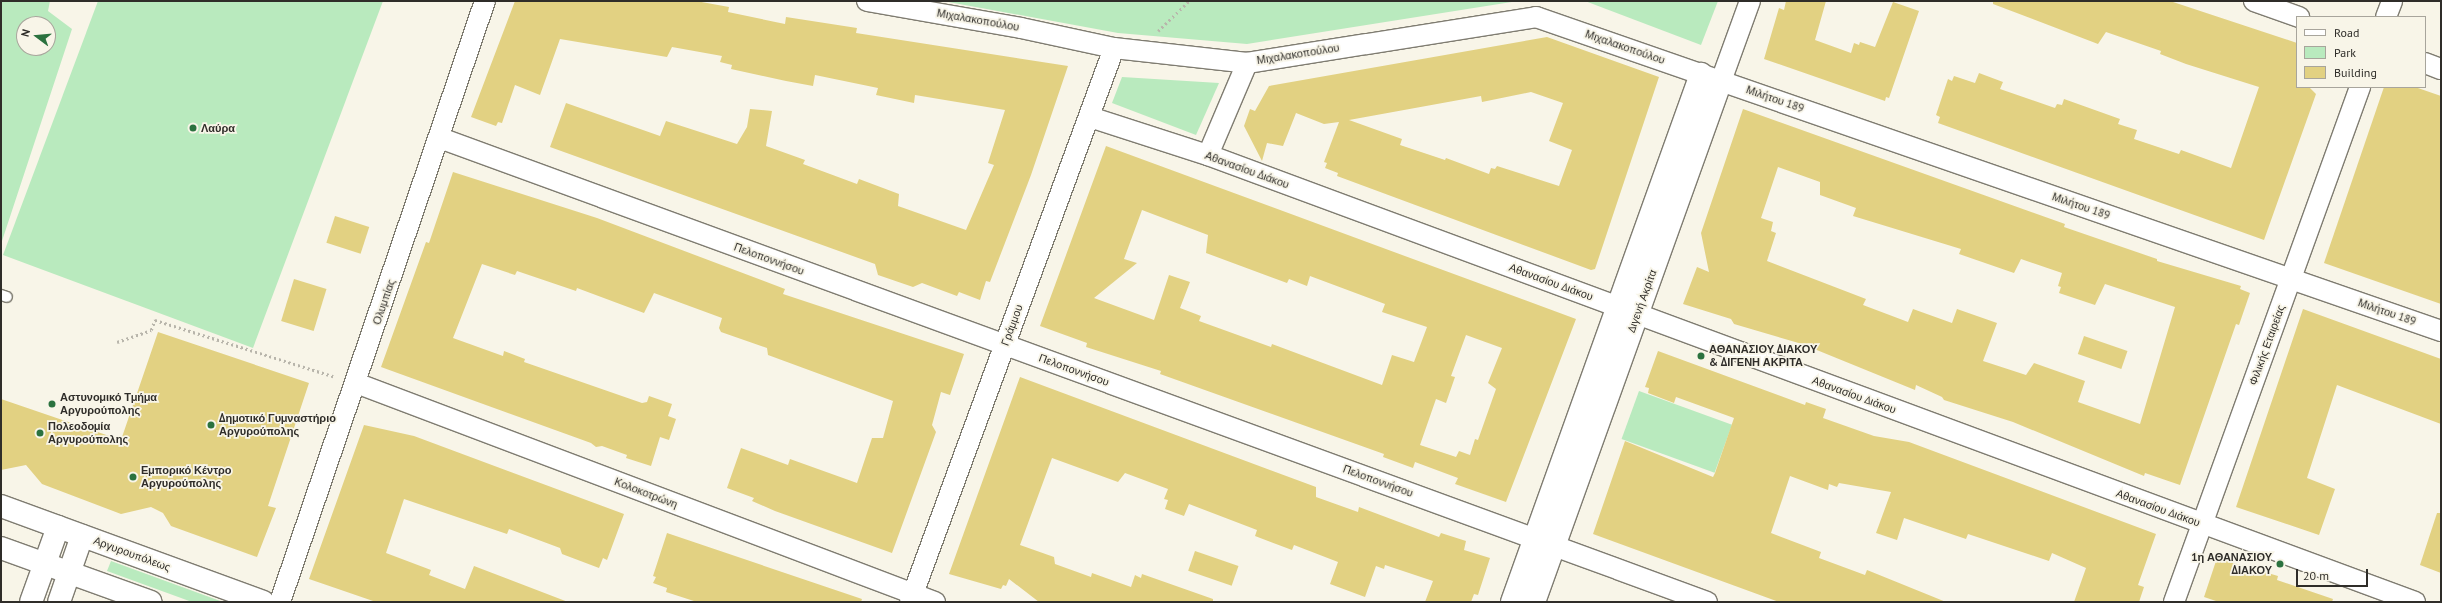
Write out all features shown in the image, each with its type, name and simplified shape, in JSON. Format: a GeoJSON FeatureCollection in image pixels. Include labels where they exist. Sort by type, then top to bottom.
{"type":"FeatureCollection","features":[{"type":"Feature","properties":{"kind":"street","name":"Ολυμπίας"},"geometry":{"type":"LineString","coordinates":[[280,602],[440,138],[485,1]]}},
{"type":"Feature","properties":{"kind":"street","name":"Μιχαλακοπούλου"},"geometry":{"type":"LineString","coordinates":[[867,1],[1021,28],[1114,48],[1149,53],[1247,62],[1536,17],[1711,77]]}},
{"type":"Feature","properties":{"kind":"street","name":"Διγενή Ακρίτα"},"geometry":{"type":"LineString","coordinates":[[1512,602],[1544,542],[1711,77],[1750,1]]}},
{"type":"Feature","properties":{"kind":"street"},"geometry":{"type":"LineString","coordinates":[[2254,1],[2296,16]]}},
{"type":"Feature","properties":{"kind":"street"},"geometry":{"type":"LineString","coordinates":[[2386,16],[2392,1]]}},
{"type":"Feature","properties":{"kind":"street","name":"Γράμμου"},"geometry":{"type":"LineString","coordinates":[[912,598],[1090,117],[1114,48]]}},
{"type":"Feature","properties":{"kind":"street"},"geometry":{"type":"LineString","coordinates":[[1208,155],[1247,62]]}},
{"type":"Feature","properties":{"kind":"street"},"geometry":{"type":"LineString","coordinates":[[2426,63],[2441,69]]}},
{"type":"Feature","properties":{"kind":"street","name":"Μιλήτου 189"},"geometry":{"type":"LineString","coordinates":[[1711,77],[2441,331]]}},
{"type":"Feature","properties":{"kind":"street","name":"Φιλικής Εταιρείας"},"geometry":{"type":"LineString","coordinates":[[2174,602],[2360,88]]}},
{"type":"Feature","properties":{"kind":"street","name":"Αθανασίου Διάκου"},"geometry":{"type":"LineString","coordinates":[[1090,117],[1208,155],[2202,525],[2415,602]]}},
{"type":"Feature","properties":{"kind":"street","name":"Πελοποννήσου"},"geometry":{"type":"LineString","coordinates":[[440,138],[1707,602]]}},
{"type":"Feature","properties":{"kind":"street","name":"Κολοκοτρώνη"},"geometry":{"type":"LineString","coordinates":[[356,383],[912,598],[935,602]]}},
{"type":"Feature","properties":{"kind":"street","name":"Αργυρουπόλεως"},"geometry":{"type":"LineString","coordinates":[[1,506],[263,602]]}},
{"type":"Feature","properties":{"kind":"street"},"geometry":{"type":"LineString","coordinates":[[31,602],[58,527]]}},
{"type":"Feature","properties":{"kind":"street"},"geometry":{"type":"LineString","coordinates":[[59,602],[82,536]]}},
{"type":"Feature","properties":{"kind":"street","name":"Διγενή Ακρίτα"},"geometry":{"type":"LineString","coordinates":[[1534,602],[1544,542]]}},
{"type":"Feature","properties":{"kind":"street"},"geometry":{"type":"LineString","coordinates":[[1,548],[151,602]]}},
{"type":"Feature","properties":{"kind":"path"},"geometry":{"type":"LineString","coordinates":[[1149,53],[1161,26],[1189,1]]}},
{"type":"Feature","properties":{"kind":"path"},"geometry":{"type":"LineString","coordinates":[[117,342],[152,330],[155,320],[356,383]]}},
{"type":"Feature","properties":{"kind":"green space"},"geometry":{"type":"Polygon","coordinates":[[[1,1],[50,1],[48,11],[55,16],[16,16],[16,56],[56,56],[56,17],[72,29],[1,244],[1,1]]]}},
{"type":"Feature","properties":{"kind":"green space","name":"Λαύρα"},"geometry":{"type":"Polygon","coordinates":[[[98,1],[383,1],[253,348],[3,255],[98,1]]]}},
{"type":"Feature","properties":{"kind":"green space"},"geometry":{"type":"Polygon","coordinates":[[[943,1],[1518,1],[1247,44],[1118,33],[943,1]]]}},
{"type":"Feature","properties":{"kind":"green space"},"geometry":{"type":"Polygon","coordinates":[[[1585,1],[1718,1],[1701,45],[1585,1]]]}},
{"type":"Feature","properties":{"kind":"green space"},"geometry":{"type":"Polygon","coordinates":[[[1122,77],[1219,83],[1196,135],[1112,103],[1122,77]]]}},
{"type":"Feature","properties":{"kind":"green space"},"geometry":{"type":"Polygon","coordinates":[[[1639,391],[1732,425],[1715,473],[1622,439],[1639,391]]]}},
{"type":"Feature","properties":{"kind":"green space"},"geometry":{"type":"Polygon","coordinates":[[[111,561],[223,602],[192,602],[107,571],[111,561]]]}},
{"type":"Feature","properties":{"kind":"building"},"geometry":{"type":"Polygon","coordinates":[[[515,1],[696,1],[729,7],[728,12],[785,24],[786,17],[857,28],[856,33],[1068,66],[1031,175],[990,282],[986,281],[980,300],[959,292],[957,296],[922,283],[913,287],[878,275],[875,264],[550,147],[566,103],[660,136],[666,121],[737,144],[747,127],[750,109],[772,111],[766,146],[805,160],[803,164],[857,184],[859,179],[899,194],[898,206],[966,230],[994,165],[988,163],[1005,110],[915,95],[914,103],[876,95],[878,88],[815,75],[813,86],[786,81],[731,69],[732,65],[720,62],[722,56],[672,47],[667,57],[560,39],[540,95],[515,85],[502,123],[498,122],[496,126],[471,117],[515,1]]]}},
{"type":"Feature","properties":{"kind":"building"},"geometry":{"type":"Polygon","coordinates":[[[1786,1],[1826,1],[1815,40],[1851,53],[1854,43],[1859,45],[1860,42],[1875,47],[1893,2],[1919,11],[1889,98],[1886,97],[1885,101],[1764,59],[1779,8],[1784,10],[1786,1]]]}},
{"type":"Feature","properties":{"kind":"building"},"geometry":{"type":"Polygon","coordinates":[[[1993,1],[2170,1],[2296,43],[2296,88],[2310,88],[2316,94],[2264,240],[1938,123],[1940,117],[1936,115],[1948,79],[1952,81],[1954,76],[1975,83],[1979,73],[2003,82],[2000,89],[2055,108],[2057,104],[2062,105],[2064,99],[2120,119],[2118,124],[2137,130],[2134,139],[2179,154],[2181,150],[2231,168],[2259,87],[2186,64],[2160,54],[2161,51],[2106,32],[2098,44],[1993,4],[1993,1]]]}},
{"type":"Feature","properties":{"kind":"building"},"geometry":{"type":"Polygon","coordinates":[[[1547,37],[1659,77],[1595,269],[1591,270],[1337,176],[1338,173],[1325,168],[1327,163],[1324,162],[1339,122],[1324,124],[1296,113],[1283,146],[1267,143],[1262,161],[1244,126],[1250,109],[1255,111],[1269,86],[1547,37]],[[1531,92],[1482,102],[1481,96],[1349,120],[1402,139],[1400,145],[1445,160],[1446,158],[1489,174],[1491,168],[1495,169],[1497,166],[1559,186],[1572,150],[1549,141],[1563,103],[1531,92]]]}},
{"type":"Feature","properties":{"kind":"building"},"geometry":{"type":"Polygon","coordinates":[[[2384,88],[2418,88],[2441,96],[2441,304],[2324,263],[2384,88]]]}},
{"type":"Feature","properties":{"kind":"building"},"geometry":{"type":"Polygon","coordinates":[[[1743,109],[2065,224],[2064,227],[2157,259],[2157,261],[2241,286],[2240,289],[2250,293],[2239,325],[2236,324],[2180,485],[2145,473],[2144,476],[2013,422],[1944,400],[1942,397],[1916,385],[1915,390],[1802,344],[1734,324],[1731,319],[1683,304],[1697,267],[1709,272],[1701,233],[1743,109]],[[1778,167],[1761,218],[1773,222],[1771,231],[1776,233],[1767,261],[1866,299],[1863,305],[1908,322],[1913,309],[1952,323],[1957,309],[1997,323],[1983,361],[2026,375],[2034,363],[2085,381],[2078,402],[2140,424],[2175,307],[2105,284],[2095,305],[2059,293],[2061,287],[2058,286],[2062,273],[2021,259],[2014,273],[1959,254],[1961,249],[1853,216],[1856,208],[1820,195],[1820,182],[1778,167]]]}},
{"type":"Feature","properties":{"kind":"building"},"geometry":{"type":"Polygon","coordinates":[[[1106,146],[1576,319],[1506,502],[1455,484],[1458,478],[1415,462],[1413,468],[1383,457],[1384,454],[1160,374],[1161,371],[1086,347],[1087,343],[1040,326],[1106,146]],[[1142,210],[1124,259],[1137,263],[1094,298],[1154,320],[1169,275],[1190,282],[1180,308],[1201,316],[1199,321],[1271,347],[1272,344],[1382,385],[1392,355],[1414,362],[1427,327],[1382,312],[1385,304],[1310,276],[1307,286],[1289,279],[1287,283],[1206,253],[1208,235],[1142,210]],[[1466,335],[1451,376],[1455,377],[1446,403],[1436,399],[1420,445],[1456,457],[1459,451],[1470,455],[1475,439],[1478,440],[1496,389],[1488,383],[1502,348],[1466,335]]]}},
{"type":"Feature","properties":{"kind":"building"},"geometry":{"type":"Polygon","coordinates":[[[453,172],[597,218],[785,289],[783,294],[964,354],[950,395],[941,392],[932,425],[936,432],[892,553],[775,511],[752,501],[754,498],[727,488],[741,448],[788,465],[790,459],[857,483],[872,438],[883,438],[893,401],[768,355],[767,348],[721,332],[719,328],[722,318],[654,293],[644,313],[577,288],[576,291],[517,271],[515,275],[482,264],[453,338],[503,356],[504,351],[525,359],[524,362],[642,403],[647,402],[649,396],[672,404],[668,416],[676,419],[669,440],[660,437],[651,466],[626,458],[627,455],[602,446],[596,447],[591,443],[381,367],[426,242],[429,243],[453,172]]]}},
{"type":"Feature","properties":{"kind":"building"},"geometry":{"type":"Polygon","coordinates":[[[335,216],[369,227],[361,254],[326,243],[335,216]]]}},
{"type":"Feature","properties":{"kind":"building"},"geometry":{"type":"Polygon","coordinates":[[[294,279],[327,289],[314,331],[281,321],[294,279]]]}},
{"type":"Feature","properties":{"kind":"building"},"geometry":{"type":"Polygon","coordinates":[[[2303,309],[2441,359],[2441,424],[2337,385],[2307,478],[2335,489],[2319,535],[2236,507],[2303,309]]]}},
{"type":"Feature","properties":{"kind":"building"},"geometry":{"type":"Polygon","coordinates":[[[158,332],[309,383],[268,506],[276,508],[257,557],[171,526],[163,513],[151,507],[121,514],[42,484],[26,465],[1,470],[1,399],[121,440],[158,332]]]}},
{"type":"Feature","properties":{"kind":"building"},"geometry":{"type":"Polygon","coordinates":[[[2084,336],[2127,351],[2121,369],[2078,354],[2084,336]]]}},
{"type":"Feature","properties":{"kind":"building"},"geometry":{"type":"Polygon","coordinates":[[[1658,351],[1805,405],[1806,402],[1826,409],[1823,418],[1874,436],[1909,442],[2156,534],[2138,585],[2144,587],[2139,602],[2074,602],[2086,568],[2052,553],[2049,561],[1968,534],[1966,539],[1904,518],[1897,540],[1876,533],[1891,492],[1839,483],[1837,487],[1829,484],[1828,490],[1790,476],[1771,533],[1821,552],[1819,558],[1865,575],[1867,570],[1946,602],[1779,602],[1593,534],[1625,441],[1713,477],[1715,473],[1734,418],[1676,397],[1674,403],[1648,393],[1649,388],[1645,387],[1658,351]]]}},
{"type":"Feature","properties":{"kind":"building"},"geometry":{"type":"Polygon","coordinates":[[[1020,377],[1316,487],[1316,497],[1358,512],[1359,507],[1439,537],[1441,533],[1466,541],[1464,550],[1490,558],[1478,595],[1474,594],[1471,602],[1425,602],[1433,581],[1385,565],[1384,569],[1376,566],[1365,597],[1330,584],[1338,562],[1294,545],[1292,550],[1255,536],[1257,530],[1189,504],[1184,516],[1165,509],[1168,500],[1164,499],[1168,489],[1125,473],[1118,482],[1052,458],[1020,545],[1054,557],[1055,564],[1091,577],[1092,573],[1131,587],[1135,575],[1141,578],[1142,574],[1213,599],[1213,602],[1039,602],[1009,579],[1006,586],[1003,585],[1001,589],[949,574],[1020,377]]]}},
{"type":"Feature","properties":{"kind":"building"},"geometry":{"type":"Polygon","coordinates":[[[364,425],[414,436],[624,514],[607,560],[603,558],[599,568],[562,554],[560,548],[509,529],[507,534],[404,499],[386,553],[431,570],[429,575],[465,589],[474,566],[568,602],[376,602],[309,579],[364,425]]]}},
{"type":"Feature","properties":{"kind":"building"},"geometry":{"type":"Polygon","coordinates":[[[2437,513],[2441,513],[2441,573],[2420,565],[2437,513]]]}},
{"type":"Feature","properties":{"kind":"building"},"geometry":{"type":"Polygon","coordinates":[[[667,533],[862,599],[861,602],[697,602],[666,592],[667,588],[653,583],[656,577],[653,576],[667,533]]]}},
{"type":"Feature","properties":{"kind":"building"},"geometry":{"type":"Polygon","coordinates":[[[1195,551],[1238,566],[1232,586],[1188,571],[1195,551]]]}},
{"type":"Feature","properties":{"kind":"building"},"geometry":{"type":"Polygon","coordinates":[[[2217,558],[2278,576],[2277,580],[2333,599],[2332,602],[2219,602],[2204,597],[2217,558]]]}},
{"type":"Feature","properties":{"kind":"place","name":"Λαύρα"},"geometry":{"type":"Point","coordinates":[193,128]}},
{"type":"Feature","properties":{"kind":"place","name":"ΑΘΑΝΑΣΙΟΥ ΔΙΑΚΟΥ & ΔΙΓΕΝΗ ΑΚΡΙΤΑ"},"geometry":{"type":"Point","coordinates":[1701,356]}},
{"type":"Feature","properties":{"kind":"place","name":"Αστυνομικό Τμήμα Αργυρούπολης"},"geometry":{"type":"Point","coordinates":[52,404]}},
{"type":"Feature","properties":{"kind":"place","name":"Δημοτικό Γυμναστήριο Αργυρούπολης"},"geometry":{"type":"Point","coordinates":[211,425]}},
{"type":"Feature","properties":{"kind":"place","name":"Πολεοδομία Αργυρούπολης"},"geometry":{"type":"Point","coordinates":[40,433]}},
{"type":"Feature","properties":{"kind":"place","name":"Εμπορικό Κέντρο Αργυρούπολης"},"geometry":{"type":"Point","coordinates":[133,477]}},
{"type":"Feature","properties":{"kind":"place","name":"1η ΑΘΑΝΑΣΙΟΥ ΔΙΑΚΟΥ"},"geometry":{"type":"Point","coordinates":[2280,564]}}]}
